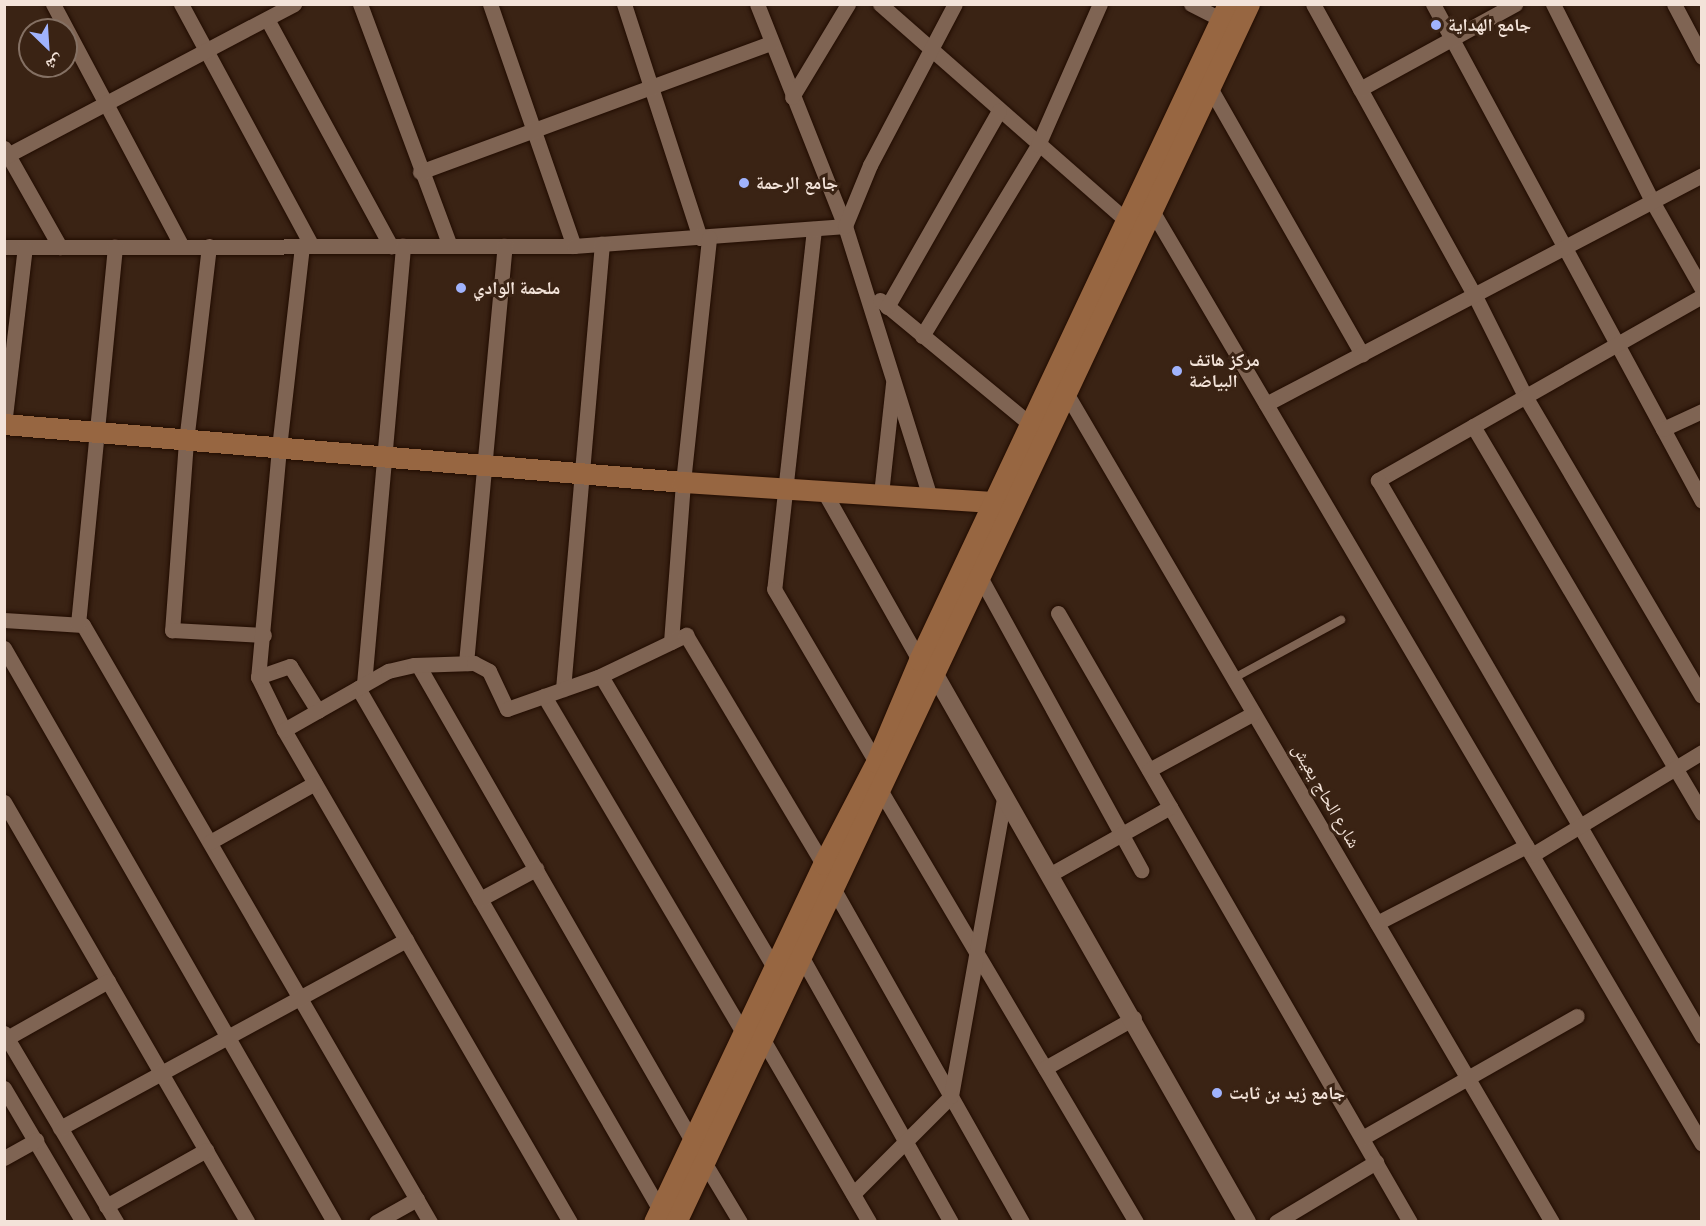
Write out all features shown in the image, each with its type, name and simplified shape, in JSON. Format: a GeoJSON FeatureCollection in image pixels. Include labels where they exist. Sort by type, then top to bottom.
{"type":"FeatureCollection","features":[{"type":"Feature","properties":{"kind":"main road"},"geometry":{"type":"LineString","coordinates":[[663,1218],[704,1162],[753,1035],[774,967],[823,864],[876,762],[926,667],[979,575],[1249,4]]}},
{"type":"Feature","properties":{"kind":"main road"},"geometry":{"type":"LineString","coordinates":[[663,1218],[692,1141],[801,956],[833,888],[879,788],[993,502],[1225,12]]}},
{"type":"Feature","properties":{"kind":"main road"},"geometry":{"type":"LineString","coordinates":[[5,424],[186,441],[583,471],[683,482],[930,496],[993,502]]}},
{"type":"Feature","properties":{"kind":"street"},"geometry":{"type":"LineString","coordinates":[[53,4],[104,104],[182,247]]}},
{"type":"Feature","properties":{"kind":"street"},"geometry":{"type":"LineString","coordinates":[[182,4],[307,246],[279,448],[264,635],[258,677],[284,730],[570,1221]]}},
{"type":"Feature","properties":{"kind":"street"},"geometry":{"type":"LineString","coordinates":[[60,247],[6,153],[294,4]]}},
{"type":"Feature","properties":{"kind":"street"},"geometry":{"type":"LineString","coordinates":[[360,4],[420,172],[450,246]]}},
{"type":"Feature","properties":{"kind":"street"},"geometry":{"type":"LineString","coordinates":[[490,4],[574,246]]}},
{"type":"Feature","properties":{"kind":"street"},"geometry":{"type":"LineString","coordinates":[[624,4],[705,238],[671,642]]}},
{"type":"Feature","properties":{"kind":"street"},"geometry":{"type":"LineString","coordinates":[[757,4],[845,226],[930,496]]}},
{"type":"Feature","properties":{"kind":"street"},"geometry":{"type":"LineString","coordinates":[[792,97],[848,4]]}},
{"type":"Feature","properties":{"kind":"street"},"geometry":{"type":"LineString","coordinates":[[880,4],[999,111],[1126,220]]}},
{"type":"Feature","properties":{"kind":"street"},"geometry":{"type":"LineString","coordinates":[[845,226],[870,165],[955,4]]}},
{"type":"Feature","properties":{"kind":"street"},"geometry":{"type":"LineString","coordinates":[[922,336],[1038,145],[1100,4]]}},
{"type":"Feature","properties":{"kind":"street"},"geometry":{"type":"LineString","coordinates":[[1191,4],[1225,12]]}},
{"type":"Feature","properties":{"kind":"street"},"geometry":{"type":"LineString","coordinates":[[1313,4],[1474,294],[1525,396],[1701,696]]}},
{"type":"Feature","properties":{"kind":"street"},"geometry":{"type":"LineString","coordinates":[[1433,4],[1562,248],[1618,344],[1701,501]]}},
{"type":"Feature","properties":{"kind":"street"},"geometry":{"type":"LineString","coordinates":[[1360,89],[1515,4]]}},
{"type":"Feature","properties":{"kind":"street"},"geometry":{"type":"LineString","coordinates":[[1553,4],[1652,201],[1701,289]]}},
{"type":"Feature","properties":{"kind":"street"},"geometry":{"type":"LineString","coordinates":[[1674,4],[1698,40],[1701,57]]}},
{"type":"Feature","properties":{"kind":"street"},"geometry":{"type":"LineString","coordinates":[[267,19],[397,246],[361,686],[663,1218]]}},
{"type":"Feature","properties":{"kind":"street"},"geometry":{"type":"LineString","coordinates":[[420,172],[771,43]]}},
{"type":"Feature","properties":{"kind":"street"},"geometry":{"type":"LineString","coordinates":[[1209,86],[1362,354]]}},
{"type":"Feature","properties":{"kind":"street"},"geometry":{"type":"LineString","coordinates":[[888,307],[999,111]]}},
{"type":"Feature","properties":{"kind":"street"},"geometry":{"type":"LineString","coordinates":[[1266,404],[1701,175]]}},
{"type":"Feature","properties":{"kind":"street"},"geometry":{"type":"LineString","coordinates":[[1151,208],[1701,1144]]}},
{"type":"Feature","properties":{"kind":"street"},"geometry":{"type":"LineString","coordinates":[[4,247],[574,246],[845,226]]}},
{"type":"Feature","properties":{"kind":"street"},"geometry":{"type":"LineString","coordinates":[[814,230],[774,589],[876,762]]}},
{"type":"Feature","properties":{"kind":"street"},"geometry":{"type":"LineString","coordinates":[[563,689],[602,244]]}},
{"type":"Feature","properties":{"kind":"street"},"geometry":{"type":"LineString","coordinates":[[209,246],[186,441],[172,630],[264,635]]}},
{"type":"Feature","properties":{"kind":"street"},"geometry":{"type":"LineString","coordinates":[[466,663],[482,464],[505,246]]}},
{"type":"Feature","properties":{"kind":"street"},"geometry":{"type":"LineString","coordinates":[[5,424],[25,247]]}},
{"type":"Feature","properties":{"kind":"street"},"geometry":{"type":"LineString","coordinates":[[78,624],[115,247]]}},
{"type":"Feature","properties":{"kind":"street"},"geometry":{"type":"LineString","coordinates":[[864,285],[922,336],[1030,424]]}},
{"type":"Feature","properties":{"kind":"street"},"geometry":{"type":"LineString","coordinates":[[1701,296],[1378,480],[1701,1036]]}},
{"type":"Feature","properties":{"kind":"street"},"geometry":{"type":"LineString","coordinates":[[880,494],[893,378]]}},
{"type":"Feature","properties":{"kind":"street","name":"شارع الحاج يعيش"},"geometry":{"type":"LineString","coordinates":[[1065,391],[1552,1221]]}},
{"type":"Feature","properties":{"kind":"street"},"geometry":{"type":"LineString","coordinates":[[1663,429],[1701,411]]}},
{"type":"Feature","properties":{"kind":"street"},"geometry":{"type":"LineString","coordinates":[[1473,426],[1701,813]]}},
{"type":"Feature","properties":{"kind":"street"},"geometry":{"type":"LineString","coordinates":[[823,490],[1134,1018],[1246,1221]]}},
{"type":"Feature","properties":{"kind":"street"},"geometry":{"type":"LineString","coordinates":[[979,575],[1141,870]]}},
{"type":"Feature","properties":{"kind":"street"},"geometry":{"type":"LineString","coordinates":[[1058,613],[1410,1221]]}},
{"type":"Feature","properties":{"kind":"street"},"geometry":{"type":"LineString","coordinates":[[4,620],[83,625],[430,1221]]}},
{"type":"Feature","properties":{"kind":"street"},"geometry":{"type":"LineString","coordinates":[[284,730],[388,670],[418,665],[466,663],[489,671],[507,709],[601,676],[686,635],[823,864]]}},
{"type":"Feature","properties":{"kind":"street"},"geometry":{"type":"LineString","coordinates":[[4,648],[334,1221]]}},
{"type":"Feature","properties":{"kind":"street"},"geometry":{"type":"LineString","coordinates":[[418,665],[692,1141]]}},
{"type":"Feature","properties":{"kind":"street"},"geometry":{"type":"LineString","coordinates":[[258,677],[290,666],[318,711]]}},
{"type":"Feature","properties":{"kind":"street"},"geometry":{"type":"LineString","coordinates":[[601,676],[774,967]]}},
{"type":"Feature","properties":{"kind":"street"},"geometry":{"type":"LineString","coordinates":[[544,696],[869,1221]]}},
{"type":"Feature","properties":{"kind":"street"},"geometry":{"type":"LineString","coordinates":[[1149,770],[1254,713]]}},
{"type":"Feature","properties":{"kind":"street"},"geometry":{"type":"LineString","coordinates":[[1377,923],[1580,826],[1701,752]]}},
{"type":"Feature","properties":{"kind":"street"},"geometry":{"type":"LineString","coordinates":[[210,842],[315,783]]}},
{"type":"Feature","properties":{"kind":"street"},"geometry":{"type":"LineString","coordinates":[[879,788],[1136,1221]]}},
{"type":"Feature","properties":{"kind":"street"},"geometry":{"type":"LineString","coordinates":[[853,1194],[951,1096],[975,949],[1004,798]]}},
{"type":"Feature","properties":{"kind":"street"},"geometry":{"type":"LineString","coordinates":[[4,802],[247,1221]]}},
{"type":"Feature","properties":{"kind":"street"},"geometry":{"type":"LineString","coordinates":[[1049,875],[1170,807]]}},
{"type":"Feature","properties":{"kind":"street"},"geometry":{"type":"LineString","coordinates":[[480,899],[536,869]]}},
{"type":"Feature","properties":{"kind":"street"},"geometry":{"type":"LineString","coordinates":[[833,888],[1022,1221]]}},
{"type":"Feature","properties":{"kind":"street"},"geometry":{"type":"LineString","coordinates":[[60,1128],[406,940]]}},
{"type":"Feature","properties":{"kind":"street"},"geometry":{"type":"LineString","coordinates":[[801,956],[951,1221]]}},
{"type":"Feature","properties":{"kind":"street"},"geometry":{"type":"LineString","coordinates":[[108,981],[6,1035],[116,1221]]}},
{"type":"Feature","properties":{"kind":"street"},"geometry":{"type":"LineString","coordinates":[[1362,1138],[1578,1016]]}},
{"type":"Feature","properties":{"kind":"street"},"geometry":{"type":"LineString","coordinates":[[1046,1068],[1134,1018]]}},
{"type":"Feature","properties":{"kind":"street"},"geometry":{"type":"LineString","coordinates":[[4,1088],[83,1221]]}},
{"type":"Feature","properties":{"kind":"street"},"geometry":{"type":"LineString","coordinates":[[4,1158],[36,1140]]}},
{"type":"Feature","properties":{"kind":"street"},"geometry":{"type":"LineString","coordinates":[[106,1206],[206,1150]]}},
{"type":"Feature","properties":{"kind":"street"},"geometry":{"type":"LineString","coordinates":[[704,1162],[740,1221]]}},
{"type":"Feature","properties":{"kind":"street"},"geometry":{"type":"LineString","coordinates":[[1276,1221],[1376,1162]]}},
{"type":"Feature","properties":{"kind":"street"},"geometry":{"type":"LineString","coordinates":[[376,1221],[417,1199]]}},
{"type":"Feature","properties":{"kind":"lane"},"geometry":{"type":"LineString","coordinates":[[1234,678],[1341,620]]}},
{"type":"Feature","properties":{"kind":"place","name":"جامع الهداية"},"geometry":{"type":"Point","coordinates":[1436,25]}},
{"type":"Feature","properties":{"kind":"place","name":"جامع الرحمة"},"geometry":{"type":"Point","coordinates":[744,183]}},
{"type":"Feature","properties":{"kind":"place","name":"ملحمة الوادي"},"geometry":{"type":"Point","coordinates":[461,288]}},
{"type":"Feature","properties":{"kind":"place","name":"مركز هاتف البياضة"},"geometry":{"type":"Point","coordinates":[1177,371]}},
{"type":"Feature","properties":{"kind":"place","name":"جامع زيد بن ثابت"},"geometry":{"type":"Point","coordinates":[1217,1093]}}]}
